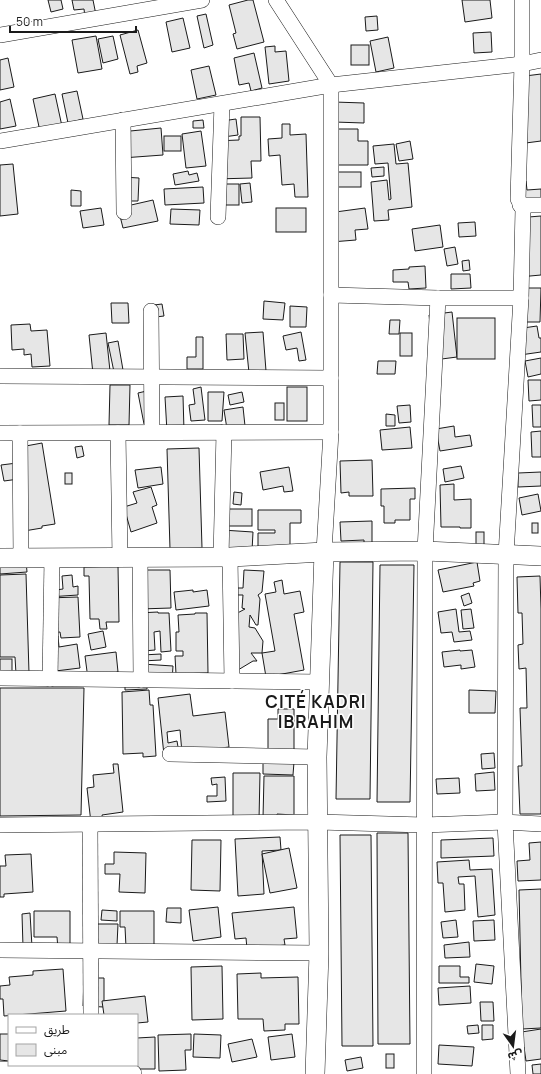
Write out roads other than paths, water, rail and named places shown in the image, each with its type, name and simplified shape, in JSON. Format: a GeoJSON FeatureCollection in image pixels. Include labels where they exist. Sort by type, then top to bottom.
{"type":"FeatureCollection","features":[{"type":"Feature","properties":{"kind":"street"},"geometry":{"type":"LineString","coordinates":[[0,35],[202,0]]}},
{"type":"Feature","properties":{"kind":"street"},"geometry":{"type":"LineString","coordinates":[[276,0],[331,85],[332,432],[324,552],[317,757],[319,953],[315,1074]]}},
{"type":"Feature","properties":{"kind":"street"},"geometry":{"type":"LineString","coordinates":[[518,1074],[505,822],[506,556],[521,298],[523,209],[518,199],[522,64],[522,0]]}},
{"type":"Feature","properties":{"kind":"street"},"geometry":{"type":"LineString","coordinates":[[0,141],[331,85],[522,64],[541,60]]}},
{"type":"Feature","properties":{"kind":"street"},"geometry":{"type":"LineString","coordinates":[[218,217],[222,104]]}},
{"type":"Feature","properties":{"kind":"street"},"geometry":{"type":"LineString","coordinates":[[123,120],[124,212]]}},
{"type":"Feature","properties":{"kind":"street"},"geometry":{"type":"LineString","coordinates":[[520,205],[541,205]]}},
{"type":"Feature","properties":{"kind":"street"},"geometry":{"type":"LineString","coordinates":[[332,295],[438,298],[521,298]]}},
{"type":"Feature","properties":{"kind":"street"},"geometry":{"type":"LineString","coordinates":[[424,1074],[425,551],[438,298]]}},
{"type":"Feature","properties":{"kind":"street"},"geometry":{"type":"LineString","coordinates":[[151,311],[152,432]]}},
{"type":"Feature","properties":{"kind":"street"},"geometry":{"type":"LineString","coordinates":[[0,376],[331,378]]}},
{"type":"Feature","properties":{"kind":"street"},"geometry":{"type":"LineString","coordinates":[[224,432],[226,557],[232,681]]}},
{"type":"Feature","properties":{"kind":"street"},"geometry":{"type":"LineString","coordinates":[[0,433],[332,432]]}},
{"type":"Feature","properties":{"kind":"street"},"geometry":{"type":"LineString","coordinates":[[20,433],[21,558]]}},
{"type":"Feature","properties":{"kind":"street"},"geometry":{"type":"LineString","coordinates":[[118,433],[120,558]]}},
{"type":"Feature","properties":{"kind":"street"},"geometry":{"type":"LineString","coordinates":[[0,558],[226,557],[324,552],[425,551],[506,556],[541,556]]}},
{"type":"Feature","properties":{"kind":"street"},"geometry":{"type":"LineString","coordinates":[[50,679],[52,558]]}},
{"type":"Feature","properties":{"kind":"street"},"geometry":{"type":"LineString","coordinates":[[140,558],[140,680]]}},
{"type":"Feature","properties":{"kind":"street"},"geometry":{"type":"LineString","coordinates":[[0,678],[320,682]]}},
{"type":"Feature","properties":{"kind":"street"},"geometry":{"type":"LineString","coordinates":[[170,754],[317,757]]}},
{"type":"Feature","properties":{"kind":"street"},"geometry":{"type":"LineString","coordinates":[[0,825],[318,822],[424,825],[505,822],[541,824]]}},
{"type":"Feature","properties":{"kind":"street"},"geometry":{"type":"LineString","coordinates":[[90,825],[91,1014]]}},
{"type":"Feature","properties":{"kind":"street"},"geometry":{"type":"LineString","coordinates":[[0,950],[319,953]]}},
{"type":"Feature","properties":{"kind":"street"},"geometry":{"type":"LineString","coordinates":[[0,1071],[91,1069],[132,1074]]}},
{"type":"Feature","properties":{"kind":"district","name":"CITÉ KADRI IBRAHIM"},"geometry":{"type":"Point","coordinates":[316,711]}}]}
